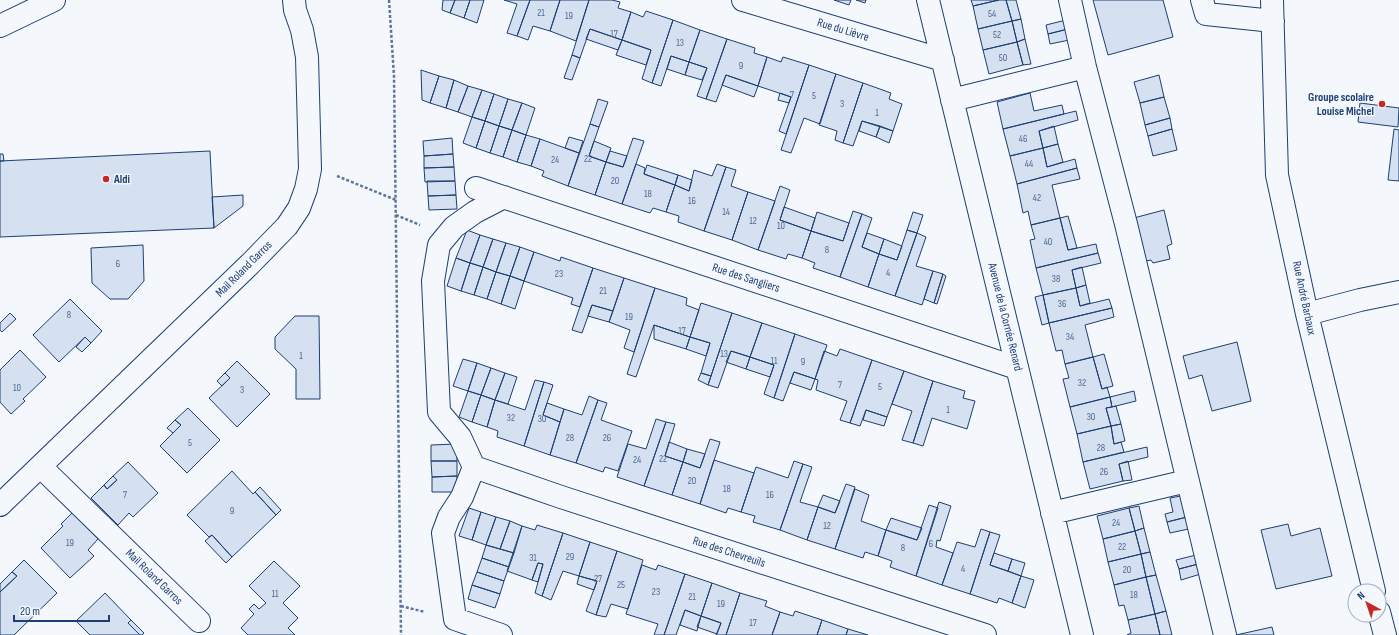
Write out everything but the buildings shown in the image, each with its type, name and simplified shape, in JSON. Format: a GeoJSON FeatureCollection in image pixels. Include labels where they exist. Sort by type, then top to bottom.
{"type":"FeatureCollection","features":[{"type":"Feature","properties":{"kind":"street"},"geometry":{"type":"LineString","coordinates":[[0,26],[54,0]]}},
{"type":"Feature","properties":{"kind":"street","name":"Rue du Lièvre"},"geometry":{"type":"LineString","coordinates":[[743,0],[943,60]]}},
{"type":"Feature","properties":{"kind":"street","name":"Avenue de la Cornée Renard"},"geometry":{"type":"LineString","coordinates":[[928,0],[1082,635]]}},
{"type":"Feature","properties":{"kind":"street"},"geometry":{"type":"LineString","coordinates":[[1070,0],[1085,67],[1126,224],[1225,635]]}},
{"type":"Feature","properties":{"kind":"street"},"geometry":{"type":"LineString","coordinates":[[1202,0],[1206,14],[1272,10]]}},
{"type":"Feature","properties":{"kind":"street","name":"Mail Roland Garros"},"geometry":{"type":"LineString","coordinates":[[0,505],[250,264],[287,226],[299,208],[306,189],[310,169],[307,57],[302,30],[292,3]]}},
{"type":"Feature","properties":{"kind":"street","name":"Rue André Barbaux"},"geometry":{"type":"LineString","coordinates":[[1272,10],[1277,175],[1307,314],[1372,583]]}},
{"type":"Feature","properties":{"kind":"street"},"geometry":{"type":"LineString","coordinates":[[952,100],[1085,67]]}},
{"type":"Feature","properties":{"kind":"street","name":"Rue des Sangliers"},"geometry":{"type":"LineString","coordinates":[[476,188],[1017,368]]}},
{"type":"Feature","properties":{"kind":"street"},"geometry":{"type":"LineString","coordinates":[[501,635],[455,619],[443,533],[449,517],[462,497],[474,467],[460,437],[439,412],[433,281],[439,245],[454,228],[475,212],[504,197]]}},
{"type":"Feature","properties":{"kind":"street"},"geometry":{"type":"LineString","coordinates":[[1307,314],[1360,300],[1399,292]]}},
{"type":"Feature","properties":{"kind":"street","name":"Mail Roland Garros"},"geometry":{"type":"LineString","coordinates":[[41,467],[199,621]]}},
{"type":"Feature","properties":{"kind":"street","name":"Rue des Chevreuils"},"geometry":{"type":"LineString","coordinates":[[474,467],[561,497],[985,635]]}},
{"type":"Feature","properties":{"kind":"street"},"geometry":{"type":"LineString","coordinates":[[1052,514],[1187,481]]}},
{"type":"Feature","properties":{"kind":"street"},"geometry":{"type":"LineString","coordinates":[[1382,623],[1385,635]]}},
{"type":"Feature","properties":{"kind":"path"},"geometry":{"type":"LineString","coordinates":[[389,0],[394,76],[402,635]]}},
{"type":"Feature","properties":{"kind":"path"},"geometry":{"type":"LineString","coordinates":[[310,169],[338,176],[396,200]]}},
{"type":"Feature","properties":{"kind":"place","name":"Groupe scolaire Louise Michel"},"geometry":{"type":"Point","coordinates":[1382,104]}},
{"type":"Feature","properties":{"kind":"place","name":"Aldi"},"geometry":{"type":"Point","coordinates":[106,179]}}]}
